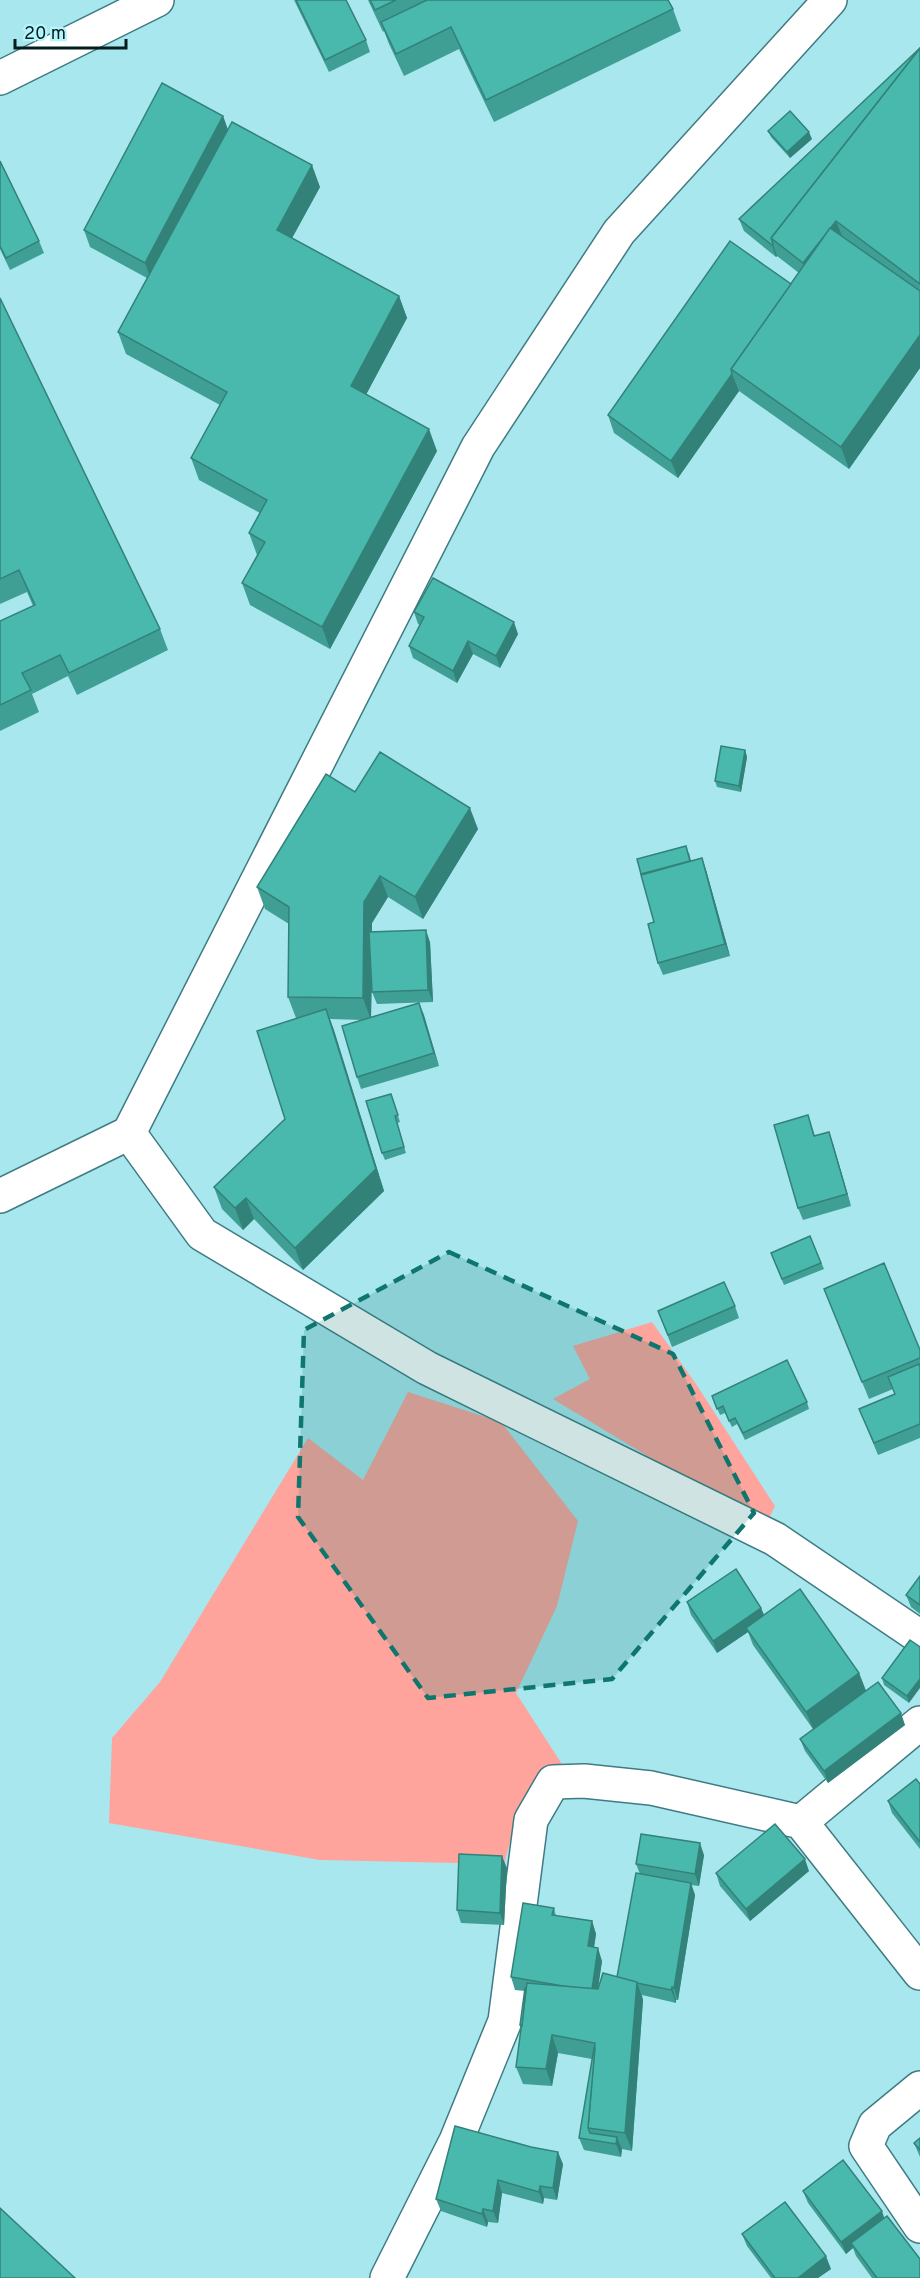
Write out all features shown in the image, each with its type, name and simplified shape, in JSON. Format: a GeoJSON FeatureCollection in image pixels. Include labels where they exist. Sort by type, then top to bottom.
{"type":"FeatureCollection","features":[{"type":"Feature","properties":{"kind":"street"},"geometry":{"type":"LineString","coordinates":[[0,78],[157,0]]}},
{"type":"Feature","properties":{"kind":"street"},"geometry":{"type":"LineString","coordinates":[[0,1196],[129,1133],[478,447],[619,232],[830,0]]}},
{"type":"Feature","properties":{"kind":"street"},"geometry":{"type":"LineString","coordinates":[[129,1133],[202,1234],[426,1368],[775,1539],[920,1637]]}},
{"type":"Feature","properties":{"kind":"street"},"geometry":{"type":"LineString","coordinates":[[801,1822],[920,1722]]}},
{"type":"Feature","properties":{"kind":"street"},"geometry":{"type":"LineString","coordinates":[[387,2278],[456,2141],[505,2021],[531,1820],[553,1782],[584,1781],[651,1788],[801,1822],[920,1973]]}},
{"type":"Feature","properties":{"kind":"street"},"geometry":{"type":"LineString","coordinates":[[920,2088],[874,2125],[866,2146],[920,2226]]}},
{"type":"Feature","properties":{"kind":"highlighted area"},"geometry":{"type":"Polygon","coordinates":[[[449,1252],[673,1354],[754,1513],[612,1679],[428,1698],[298,1517],[304,1330],[449,1252]]]}},
{"type":"Feature","properties":{"kind":"shaded area"},"geometry":{"type":"Polygon","coordinates":[[[652,1322],[696,1384],[775,1506],[765,1527],[553,1399],[590,1379],[573,1346],[652,1322]]]}},
{"type":"Feature","properties":{"kind":"shaded area"},"geometry":{"type":"Polygon","coordinates":[[[408,1392],[501,1422],[578,1521],[557,1606],[516,1693],[567,1772],[539,1775],[520,1805],[504,1864],[320,1860],[109,1823],[112,1738],[160,1682],[308,1438],[363,1480],[408,1392]]]}},
{"type":"Feature","properties":{"kind":"building"},"geometry":{"type":"Polygon","coordinates":[[[296,0],[346,0],[366,40],[325,60],[296,0]]]}},
{"type":"Feature","properties":{"kind":"building"},"geometry":{"type":"Polygon","coordinates":[[[370,0],[396,0],[375,10],[370,0]]]}},
{"type":"Feature","properties":{"kind":"building"},"geometry":{"type":"Polygon","coordinates":[[[427,0],[668,0],[673,9],[486,100],[451,27],[396,54],[381,22],[427,0]]]}},
{"type":"Feature","properties":{"kind":"building"},"geometry":{"type":"Polygon","coordinates":[[[920,48],[920,284],[836,221],[803,263],[771,238],[920,48]]]}},
{"type":"Feature","properties":{"kind":"building"},"geometry":{"type":"Polygon","coordinates":[[[920,48],[771,238],[772,245],[739,219],[920,48]]]}},
{"type":"Feature","properties":{"kind":"building"},"geometry":{"type":"Polygon","coordinates":[[[162,83],[223,116],[145,263],[84,230],[162,83]]]}},
{"type":"Feature","properties":{"kind":"building"},"geometry":{"type":"Polygon","coordinates":[[[790,111],[809,132],[787,152],[768,131],[790,111]]]}},
{"type":"Feature","properties":{"kind":"building"},"geometry":{"type":"Polygon","coordinates":[[[232,122],[312,165],[277,230],[399,296],[351,386],[429,429],[322,627],[242,583],[265,542],[249,533],[267,500],[191,458],[227,392],[118,332],[232,122]]]}},
{"type":"Feature","properties":{"kind":"building"},"geometry":{"type":"Polygon","coordinates":[[[0,161],[39,241],[6,258],[0,246],[0,161]]]}},
{"type":"Feature","properties":{"kind":"building"},"geometry":{"type":"Polygon","coordinates":[[[830,228],[920,291],[920,335],[841,447],[731,369],[830,228]]]}},
{"type":"Feature","properties":{"kind":"building"},"geometry":{"type":"Polygon","coordinates":[[[730,241],[791,284],[731,369],[732,374],[671,461],[608,415],[730,241]]]}},
{"type":"Feature","properties":{"kind":"building"},"geometry":{"type":"Polygon","coordinates":[[[0,298],[160,629],[69,673],[60,655],[22,673],[31,690],[0,705],[0,621],[35,605],[19,570],[0,579],[0,298]]]}},
{"type":"Feature","properties":{"kind":"building"},"geometry":{"type":"Polygon","coordinates":[[[433,578],[514,622],[496,656],[468,641],[453,671],[409,646],[424,617],[414,612],[433,578]]]}},
{"type":"Feature","properties":{"kind":"building"},"geometry":{"type":"Polygon","coordinates":[[[721,746],[745,750],[739,786],[715,781],[721,746]]]}},
{"type":"Feature","properties":{"kind":"building"},"geometry":{"type":"Polygon","coordinates":[[[380,752],[470,808],[415,897],[380,876],[364,902],[363,998],[288,997],[289,907],[257,887],[326,774],[355,792],[380,752]]]}},
{"type":"Feature","properties":{"kind":"building"},"geometry":{"type":"Polygon","coordinates":[[[686,846],[690,861],[641,874],[637,859],[686,846]]]}},
{"type":"Feature","properties":{"kind":"building"},"geometry":{"type":"Polygon","coordinates":[[[702,858],[725,944],[658,963],[648,924],[654,922],[641,875],[702,858]]]}},
{"type":"Feature","properties":{"kind":"building"},"geometry":{"type":"Polygon","coordinates":[[[426,930],[428,990],[372,992],[369,932],[426,930]]]}},
{"type":"Feature","properties":{"kind":"building"},"geometry":{"type":"Polygon","coordinates":[[[419,1003],[434,1053],[357,1077],[342,1026],[419,1003]]]}},
{"type":"Feature","properties":{"kind":"building"},"geometry":{"type":"Polygon","coordinates":[[[326,1009],[376,1169],[295,1248],[246,1198],[235,1208],[214,1187],[285,1119],[257,1031],[326,1009]]]}},
{"type":"Feature","properties":{"kind":"building"},"geometry":{"type":"Polygon","coordinates":[[[391,1094],[404,1147],[382,1153],[366,1101],[391,1094]]]}},
{"type":"Feature","properties":{"kind":"building"},"geometry":{"type":"Polygon","coordinates":[[[808,1115],[814,1136],[829,1132],[847,1194],[798,1208],[774,1125],[808,1115]]]}},
{"type":"Feature","properties":{"kind":"building"},"geometry":{"type":"Polygon","coordinates":[[[810,1236],[821,1263],[782,1279],[771,1253],[810,1236]]]}},
{"type":"Feature","properties":{"kind":"building"},"geometry":{"type":"Polygon","coordinates":[[[884,1263],[920,1350],[920,1358],[862,1382],[824,1289],[884,1263]]]}},
{"type":"Feature","properties":{"kind":"building"},"geometry":{"type":"Polygon","coordinates":[[[724,1282],[735,1306],[668,1335],[658,1311],[724,1282]]]}},
{"type":"Feature","properties":{"kind":"building"},"geometry":{"type":"Polygon","coordinates":[[[787,1360],[807,1402],[743,1433],[735,1418],[729,1421],[723,1406],[717,1409],[712,1396],[787,1360]]]}},
{"type":"Feature","properties":{"kind":"building"},"geometry":{"type":"Polygon","coordinates":[[[919,1364],[920,1424],[874,1443],[859,1409],[895,1394],[888,1377],[919,1364]]]}},
{"type":"Feature","properties":{"kind":"building"},"geometry":{"type":"Polygon","coordinates":[[[736,1569],[761,1608],[713,1641],[687,1602],[736,1569]]]}},
{"type":"Feature","properties":{"kind":"building"},"geometry":{"type":"Polygon","coordinates":[[[920,1576],[920,1605],[906,1595],[920,1576]]]}},
{"type":"Feature","properties":{"kind":"building"},"geometry":{"type":"Polygon","coordinates":[[[800,1589],[859,1673],[806,1712],[746,1628],[800,1589]]]}},
{"type":"Feature","properties":{"kind":"building"},"geometry":{"type":"Polygon","coordinates":[[[910,1640],[920,1647],[920,1679],[907,1696],[882,1678],[910,1640]]]}},
{"type":"Feature","properties":{"kind":"building"},"geometry":{"type":"Polygon","coordinates":[[[878,1682],[901,1713],[824,1771],[800,1739],[878,1682]]]}},
{"type":"Feature","properties":{"kind":"building"},"geometry":{"type":"Polygon","coordinates":[[[916,1779],[920,1784],[920,1842],[888,1801],[916,1779]]]}},
{"type":"Feature","properties":{"kind":"building"},"geometry":{"type":"Polygon","coordinates":[[[775,1824],[805,1859],[746,1909],[716,1873],[775,1824]]]}},
{"type":"Feature","properties":{"kind":"building"},"geometry":{"type":"Polygon","coordinates":[[[641,1834],[700,1843],[695,1874],[636,1864],[641,1834]]]}},
{"type":"Feature","properties":{"kind":"building"},"geometry":{"type":"Polygon","coordinates":[[[459,1854],[502,1856],[500,1913],[457,1910],[459,1854]]]}},
{"type":"Feature","properties":{"kind":"building"},"geometry":{"type":"Polygon","coordinates":[[[636,1873],[691,1883],[674,1988],[672,1987],[671,1990],[617,1977],[636,1873]]]}},
{"type":"Feature","properties":{"kind":"building"},"geometry":{"type":"Polygon","coordinates":[[[523,1903],[554,1908],[552,1915],[592,1921],[588,1946],[598,1948],[592,1989],[511,1977],[523,1903]]]}},
{"type":"Feature","properties":{"kind":"building"},"geometry":{"type":"Polygon","coordinates":[[[603,1973],[637,1982],[625,2133],[588,2128],[595,2043],[552,2035],[546,2069],[516,2067],[527,1983],[598,1989],[603,1973]]]}},
{"type":"Feature","properties":{"kind":"building"},"geometry":{"type":"Polygon","coordinates":[[[526,1989],[522,2026],[520,2025],[526,1989]]]}},
{"type":"Feature","properties":{"kind":"building"},"geometry":{"type":"Polygon","coordinates":[[[594,2048],[588,2128],[590,2133],[617,2137],[616,2144],[579,2138],[594,2048]]]}},
{"type":"Feature","properties":{"kind":"building"},"geometry":{"type":"Polygon","coordinates":[[[455,2126],[558,2152],[553,2188],[540,2186],[539,2192],[498,2180],[493,2211],[483,2209],[482,2214],[436,2199],[455,2126]]]}},
{"type":"Feature","properties":{"kind":"building"},"geometry":{"type":"Polygon","coordinates":[[[920,2138],[920,2150],[914,2143],[920,2138]]]}},
{"type":"Feature","properties":{"kind":"building"},"geometry":{"type":"Polygon","coordinates":[[[843,2160],[882,2211],[841,2242],[803,2191],[843,2160]]]}},
{"type":"Feature","properties":{"kind":"building"},"geometry":{"type":"Polygon","coordinates":[[[785,2202],[826,2256],[798,2278],[775,2278],[742,2234],[785,2202]]]}},
{"type":"Feature","properties":{"kind":"building"},"geometry":{"type":"Polygon","coordinates":[[[0,2208],[75,2278],[0,2278],[0,2208]]]}},
{"type":"Feature","properties":{"kind":"building"},"geometry":{"type":"Polygon","coordinates":[[[887,2216],[920,2259],[920,2278],[877,2278],[851,2243],[887,2216]]]}}]}
